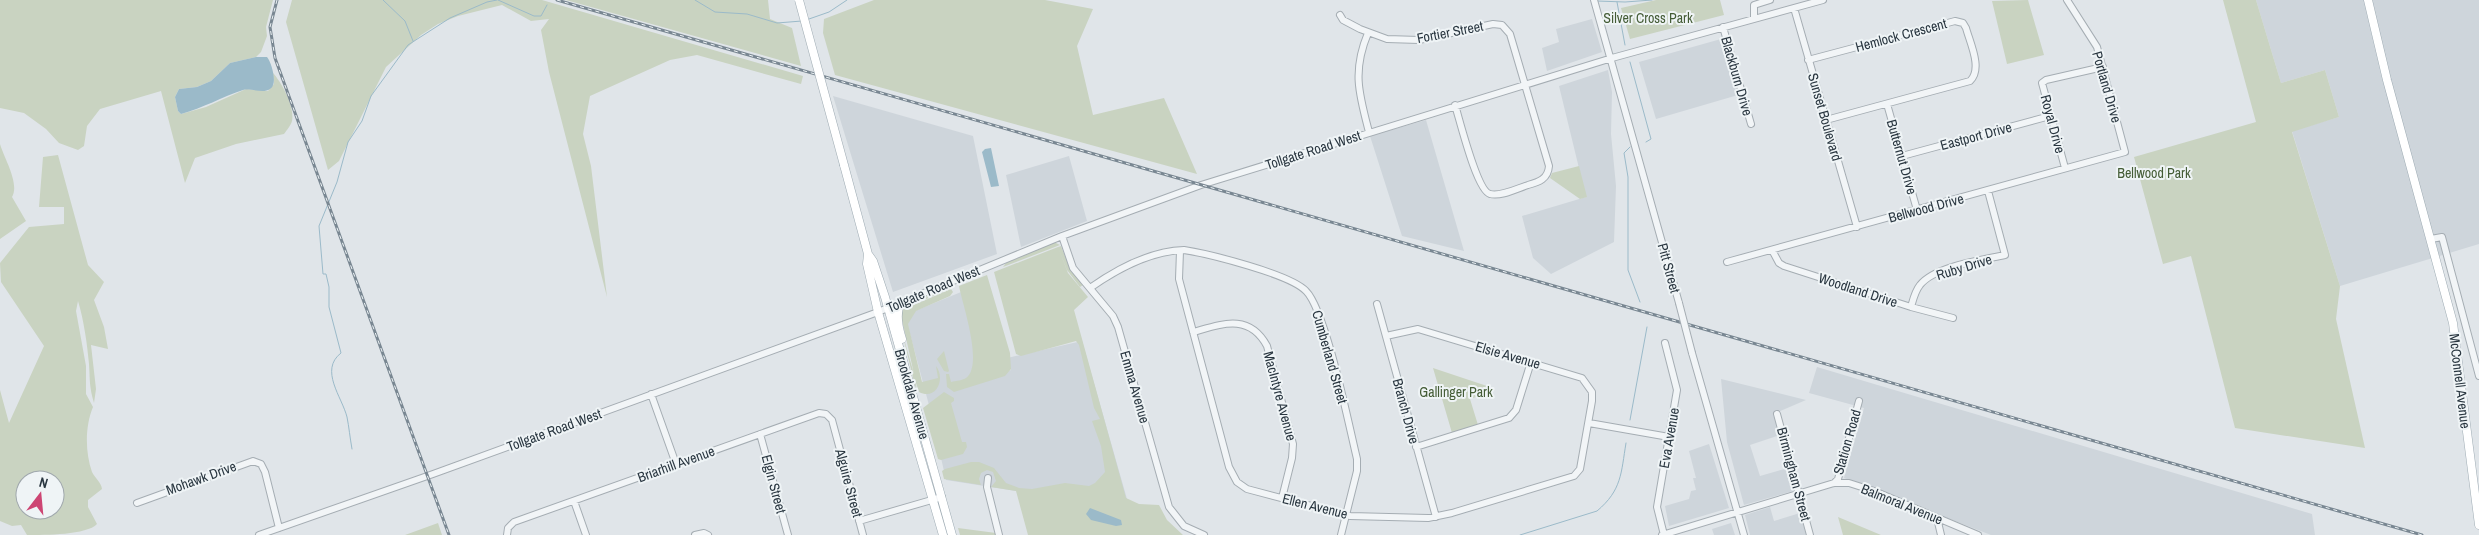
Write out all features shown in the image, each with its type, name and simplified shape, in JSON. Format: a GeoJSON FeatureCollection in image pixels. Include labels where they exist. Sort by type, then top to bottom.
{"type":"FeatureCollection","features":[{"type":"Feature","properties":{"kind":"main road","name":"Brookdale Avenue"},"geometry":{"type":"LineString","coordinates":[[799,0],[868,254],[873,261],[906,370],[952,535]]}},
{"type":"Feature","properties":{"kind":"main road","name":"McConnell Avenue"},"geometry":{"type":"LineString","coordinates":[[2368,0],[2387,80],[2452,323],[2478,522]]}},
{"type":"Feature","properties":{"kind":"main road","name":"Brookdale Avenue"},"geometry":{"type":"LineString","coordinates":[[868,254],[867,264],[878,312],[943,535]]}},
{"type":"Feature","properties":{"kind":"main road"},"geometry":{"type":"LineString","coordinates":[[901,302],[897,318],[908,359],[906,370]]}},
{"type":"Feature","properties":{"kind":"street","name":"Pitt Street"},"geometry":{"type":"LineString","coordinates":[[1594,0],[1612,58],[1692,353],[1744,535]]}},
{"type":"Feature","properties":{"kind":"street"},"geometry":{"type":"LineString","coordinates":[[1754,18],[1754,5],[1770,0]]}},
{"type":"Feature","properties":{"kind":"street","name":"Sunset Boulevard"},"geometry":{"type":"LineString","coordinates":[[1788,0],[1808,60],[1857,227]]}},
{"type":"Feature","properties":{"kind":"street","name":"Tollgate Road West"},"geometry":{"type":"LineString","coordinates":[[259,535],[878,312],[1062,236],[1201,185],[1524,84],[1823,0]]}},
{"type":"Feature","properties":{"kind":"street","name":"Portland Drive"},"geometry":{"type":"LineString","coordinates":[[2067,0],[2097,47],[2125,152]]}},
{"type":"Feature","properties":{"kind":"street","name":"Fortier Street"},"geometry":{"type":"LineString","coordinates":[[1340,14],[1344,20],[1368,33],[1387,39],[1407,40],[1493,24],[1502,25],[1510,34],[1524,84]]}},
{"type":"Feature","properties":{"kind":"street","name":"Hemlock Crescent"},"geometry":{"type":"LineString","coordinates":[[1808,60],[1955,21],[1963,23],[1976,68],[1973,78],[1968,82],[1826,120]]}},
{"type":"Feature","properties":{"kind":"street","name":"Blackburn Drive"},"geometry":{"type":"LineString","coordinates":[[1723,27],[1751,124]]}},
{"type":"Feature","properties":{"kind":"street"},"geometry":{"type":"LineString","coordinates":[[1368,33],[1359,59],[1357,81],[1369,132]]}},
{"type":"Feature","properties":{"kind":"street","name":"Royal Drive"},"geometry":{"type":"LineString","coordinates":[[2065,168],[2042,83],[2046,80],[2103,67]]}},
{"type":"Feature","properties":{"kind":"street"},"geometry":{"type":"LineString","coordinates":[[1455,105],[1477,176],[1484,191],[1498,194],[1539,182],[1548,174],[1549,166],[1524,84]]}},
{"type":"Feature","properties":{"kind":"street","name":"Butternut Drive"},"geometry":{"type":"LineString","coordinates":[[1887,104],[1917,210]]}},
{"type":"Feature","properties":{"kind":"street","name":"Eastport Drive"},"geometry":{"type":"LineString","coordinates":[[1902,156],[2050,116]]}},
{"type":"Feature","properties":{"kind":"street","name":"Bellwood Drive"},"geometry":{"type":"LineString","coordinates":[[1727,262],[2125,152]]}},
{"type":"Feature","properties":{"kind":"street","name":"Ruby Drive"},"geometry":{"type":"LineString","coordinates":[[1911,307],[1920,285],[1930,277],[1944,270],[2006,255],[1988,191]]}},
{"type":"Feature","properties":{"kind":"street","name":"Emma Avenue"},"geometry":{"type":"LineString","coordinates":[[1062,236],[1070,263],[1113,316],[1119,330],[1168,505],[1184,526],[1204,535]]}},
{"type":"Feature","properties":{"kind":"street","name":"McConnell Avenue"},"geometry":{"type":"LineString","coordinates":[[2431,239],[2442,237],[2479,376]]}},
{"type":"Feature","properties":{"kind":"street","name":"Cumberland Street"},"geometry":{"type":"LineString","coordinates":[[1090,288],[1129,264],[1180,250],[1196,252],[1282,277],[1305,290],[1314,300],[1322,325],[1357,459],[1357,471],[1341,535]]}},
{"type":"Feature","properties":{"kind":"street","name":"Ellen Avenue"},"geometry":{"type":"LineString","coordinates":[[1180,250],[1179,279],[1233,475],[1237,482],[1247,489],[1346,515],[1436,517],[1574,476],[1580,469],[1589,423]]}},
{"type":"Feature","properties":{"kind":"street","name":"Woodland Drive"},"geometry":{"type":"LineString","coordinates":[[1772,250],[1779,263],[1784,266],[1911,307],[1953,318]]}},
{"type":"Feature","properties":{"kind":"street","name":"Branch Drive"},"geometry":{"type":"LineString","coordinates":[[1377,304],[1436,517]]}},
{"type":"Feature","properties":{"kind":"street","name":"MacIntyre Avenue"},"geometry":{"type":"LineString","coordinates":[[1193,332],[1226,323],[1239,324],[1252,328],[1267,346],[1293,444],[1292,458],[1282,498]]}},
{"type":"Feature","properties":{"kind":"street","name":"Elsie Avenue"},"geometry":{"type":"LineString","coordinates":[[1386,336],[1418,329],[1577,375],[1586,382],[1592,392],[1589,423]]}},
{"type":"Feature","properties":{"kind":"street","name":"Eva Avenue"},"geometry":{"type":"LineString","coordinates":[[1663,535],[1658,507],[1677,390],[1665,343]]}},
{"type":"Feature","properties":{"kind":"street"},"geometry":{"type":"LineString","coordinates":[[1416,446],[1499,423],[1509,418],[1516,410],[1530,362]]}},
{"type":"Feature","properties":{"kind":"street"},"geometry":{"type":"LineString","coordinates":[[651,394],[676,464]]}},
{"type":"Feature","properties":{"kind":"street","name":"Station Road"},"geometry":{"type":"LineString","coordinates":[[1834,483],[1838,479],[1859,401]]}},
{"type":"Feature","properties":{"kind":"street","name":"Briarhill Avenue"},"geometry":{"type":"LineString","coordinates":[[507,535],[509,526],[514,522],[818,413],[826,414],[832,420],[835,432]]}},
{"type":"Feature","properties":{"kind":"street","name":"Birmingham Street"},"geometry":{"type":"LineString","coordinates":[[1777,414],[1810,535]]}},
{"type":"Feature","properties":{"kind":"street"},"geometry":{"type":"LineString","coordinates":[[1589,423],[1669,437]]}},
{"type":"Feature","properties":{"kind":"street","name":"Alguire Street"},"geometry":{"type":"LineString","coordinates":[[835,432],[863,535]]}},
{"type":"Feature","properties":{"kind":"street","name":"Elgin Street"},"geometry":{"type":"LineString","coordinates":[[760,434],[788,535]]}},
{"type":"Feature","properties":{"kind":"street","name":"Mohawk Drive"},"geometry":{"type":"LineString","coordinates":[[137,503],[253,461],[261,464],[265,472],[279,528]]}},
{"type":"Feature","properties":{"kind":"street"},"geometry":{"type":"LineString","coordinates":[[988,478],[987,487],[999,535]]}},
{"type":"Feature","properties":{"kind":"street","name":"Balmoral Avenue"},"geometry":{"type":"LineString","coordinates":[[1738,513],[1834,483],[1849,483],[1874,491],[1978,535]]}},
{"type":"Feature","properties":{"kind":"street"},"geometry":{"type":"LineString","coordinates":[[859,521],[942,497]]}},
{"type":"Feature","properties":{"kind":"street"},"geometry":{"type":"LineString","coordinates":[[574,501],[586,535]]}},
{"type":"Feature","properties":{"kind":"street"},"geometry":{"type":"LineString","coordinates":[[1663,535],[1688,531],[1738,513]]}},
{"type":"Feature","properties":{"kind":"street"},"geometry":{"type":"LineString","coordinates":[[1937,518],[1940,535]]}},
{"type":"Feature","properties":{"kind":"street"},"geometry":{"type":"LineString","coordinates":[[696,535],[704,533],[708,535]]}},
{"type":"Feature","properties":{"kind":"shaded area"},"geometry":{"type":"Polygon","coordinates":[[[2256,0],[2479,0],[2479,244],[2340,286],[2292,131],[2339,117],[2325,70],[2281,83],[2256,0]]]}},
{"type":"Feature","properties":{"kind":"shaded area"},"geometry":{"type":"Polygon","coordinates":[[[1592,19],[1602,52],[1547,71],[1542,48],[1559,42],[1556,29],[1592,19]]]}},
{"type":"Feature","properties":{"kind":"shaded area"},"geometry":{"type":"Polygon","coordinates":[[[1721,39],[1738,95],[1656,119],[1639,62],[1721,39]]]}},
{"type":"Feature","properties":{"kind":"shaded area"},"geometry":{"type":"Polygon","coordinates":[[[1608,70],[1612,92],[1611,134],[1616,186],[1614,242],[1551,274],[1533,258],[1522,216],[1586,197],[1559,86],[1608,70]]]}},
{"type":"Feature","properties":{"kind":"shaded area"},"geometry":{"type":"Polygon","coordinates":[[[833,96],[973,136],[997,254],[893,292],[833,96]]]}},
{"type":"Feature","properties":{"kind":"shaded area"},"geometry":{"type":"Polygon","coordinates":[[[1426,120],[1464,251],[1402,236],[1370,136],[1426,120]]]}},
{"type":"Feature","properties":{"kind":"shaded area"},"geometry":{"type":"Polygon","coordinates":[[[1069,156],[1087,221],[1021,247],[1006,175],[1069,156]]]}},
{"type":"Feature","properties":{"kind":"shaded area"},"geometry":{"type":"Polygon","coordinates":[[[966,290],[990,378],[1011,370],[1007,358],[1082,341],[1127,499],[1016,491],[946,480],[930,409],[905,315],[966,290]]]}},
{"type":"Feature","properties":{"kind":"shaded area"},"geometry":{"type":"Polygon","coordinates":[[[1817,367],[2312,514],[2315,535],[1991,535],[1844,478],[1864,408],[1809,393],[1817,367]]]}},
{"type":"Feature","properties":{"kind":"shaded area"},"geometry":{"type":"Polygon","coordinates":[[[1721,379],[1806,400],[1773,414],[1780,435],[1750,445],[1760,476],[1788,468],[1793,491],[1744,505],[1727,442],[1721,379]]]}},
{"type":"Feature","properties":{"kind":"shaded area"},"geometry":{"type":"Polygon","coordinates":[[[1709,444],[1729,508],[1669,526],[1665,506],[1689,499],[1691,491],[1696,490],[1693,478],[1696,478],[1689,451],[1709,444]]]}},
{"type":"Feature","properties":{"kind":"shaded area"},"geometry":{"type":"Polygon","coordinates":[[[1770,507],[1774,521],[1800,513],[1806,535],[1750,535],[1745,515],[1770,507]]]}},
{"type":"Feature","properties":{"kind":"shaded area"},"geometry":{"type":"Polygon","coordinates":[[[1731,523],[1735,535],[1714,535],[1712,529],[1731,523]]]}},
{"type":"Feature","properties":{"kind":"green space"},"geometry":{"type":"Polygon","coordinates":[[[0,0],[273,0],[266,27],[267,36],[261,52],[256,57],[230,63],[211,81],[197,87],[179,89],[175,97],[178,111],[181,114],[206,107],[246,89],[268,91],[274,84],[273,73],[290,102],[292,115],[289,128],[284,134],[236,144],[195,158],[185,183],[161,91],[100,109],[87,126],[84,146],[78,150],[59,143],[46,129],[24,113],[0,108],[0,0]]]}},
{"type":"Feature","properties":{"kind":"green space"},"geometry":{"type":"Polygon","coordinates":[[[292,0],[542,0],[803,76],[801,84],[697,55],[670,60],[590,96],[583,134],[591,166],[607,297],[549,72],[541,30],[549,19],[531,21],[502,5],[458,16],[438,24],[421,35],[386,67],[339,161],[328,170],[286,22],[292,0]]]}},
{"type":"Feature","properties":{"kind":"green space"},"geometry":{"type":"Polygon","coordinates":[[[566,0],[768,0],[770,19],[792,28],[801,66],[566,0]]]}},
{"type":"Feature","properties":{"kind":"green space"},"geometry":{"type":"Polygon","coordinates":[[[874,0],[1045,0],[1093,9],[1077,46],[1093,115],[1164,98],[1197,174],[835,75],[823,33],[824,19],[874,0]]]}},
{"type":"Feature","properties":{"kind":"green space","name":"Silver Cross Park"},"geometry":{"type":"Polygon","coordinates":[[[1656,0],[1720,0],[1724,15],[1630,39],[1621,8],[1656,0]]]}},
{"type":"Feature","properties":{"kind":"green space"},"geometry":{"type":"Polygon","coordinates":[[[2028,0],[2044,55],[2007,64],[1992,1],[2028,0]]]}},
{"type":"Feature","properties":{"kind":"green space","name":"Bellwood Park"},"geometry":{"type":"Polygon","coordinates":[[[2223,0],[2256,0],[2281,83],[2325,70],[2339,117],[2292,132],[2340,286],[2336,319],[2365,448],[2235,428],[2191,256],[2163,264],[2134,157],[2256,122],[2223,0]]]}},
{"type":"Feature","properties":{"kind":"green space"},"geometry":{"type":"Polygon","coordinates":[[[0,144],[13,178],[14,192],[12,197],[26,221],[0,239],[0,144]]]}},
{"type":"Feature","properties":{"kind":"green space"},"geometry":{"type":"Polygon","coordinates":[[[58,155],[88,265],[104,282],[94,300],[104,327],[108,349],[91,345],[96,389],[94,403],[90,388],[85,332],[78,301],[76,311],[86,366],[86,394],[93,407],[87,431],[88,456],[92,472],[102,489],[88,500],[88,507],[97,524],[92,528],[75,532],[27,535],[21,525],[12,526],[0,521],[0,390],[9,423],[44,346],[1,282],[0,263],[29,227],[64,224],[64,207],[39,207],[43,157],[58,155]]]}},
{"type":"Feature","properties":{"kind":"green space"},"geometry":{"type":"Polygon","coordinates":[[[1579,166],[1587,197],[1580,199],[1550,178],[1552,173],[1579,166]]]}},
{"type":"Feature","properties":{"kind":"green space"},"geometry":{"type":"Polygon","coordinates":[[[1054,242],[1060,245],[1003,267],[1006,263],[1054,242]]]}},
{"type":"Feature","properties":{"kind":"green space"},"geometry":{"type":"Polygon","coordinates":[[[1061,246],[1070,269],[1083,285],[1080,287],[1067,270],[1058,247],[1061,246]]]}},
{"type":"Feature","properties":{"kind":"green space"},"geometry":{"type":"Polygon","coordinates":[[[1058,247],[1068,273],[1088,297],[1074,310],[1126,498],[1139,504],[1159,505],[1167,520],[1183,535],[1028,535],[1016,491],[991,487],[996,481],[993,472],[987,470],[981,473],[979,479],[981,485],[944,479],[942,471],[945,469],[971,462],[979,462],[994,468],[1006,483],[1019,488],[1032,489],[1065,483],[1089,486],[1095,483],[1105,472],[1101,446],[1092,421],[1100,419],[1094,408],[1079,345],[1076,341],[1021,356],[1016,354],[994,272],[1058,247]]]}},
{"type":"Feature","properties":{"kind":"green space"},"geometry":{"type":"Polygon","coordinates":[[[987,275],[1010,353],[1011,369],[1005,376],[954,392],[947,387],[946,374],[949,374],[951,382],[965,379],[971,371],[973,361],[970,334],[959,286],[987,275]]]}},
{"type":"Feature","properties":{"kind":"green space"},"geometry":{"type":"Polygon","coordinates":[[[948,287],[950,289],[900,310],[910,301],[948,287]]]}},
{"type":"Feature","properties":{"kind":"green space"},"geometry":{"type":"Polygon","coordinates":[[[951,289],[953,292],[950,296],[916,311],[908,324],[922,382],[938,378],[936,366],[939,371],[938,387],[930,394],[925,394],[919,392],[915,380],[917,390],[915,386],[902,332],[914,374],[900,311],[951,289]]]}},
{"type":"Feature","properties":{"kind":"green space"},"geometry":{"type":"Polygon","coordinates":[[[944,351],[948,372],[944,371],[937,359],[944,351]]]}},
{"type":"Feature","properties":{"kind":"green space","name":"Gallinger Park"},"geometry":{"type":"Polygon","coordinates":[[[1433,368],[1490,387],[1482,395],[1470,399],[1478,425],[1452,433],[1433,368]]]}},
{"type":"Feature","properties":{"kind":"green space"},"geometry":{"type":"Polygon","coordinates":[[[944,392],[954,398],[954,401],[951,403],[962,442],[966,442],[967,447],[963,454],[941,460],[938,459],[923,408],[944,392]]]}},
{"type":"Feature","properties":{"kind":"green space"},"geometry":{"type":"Polygon","coordinates":[[[1838,517],[1881,535],[1843,535],[1838,517]]]}},
{"type":"Feature","properties":{"kind":"green space"},"geometry":{"type":"Polygon","coordinates":[[[438,523],[442,535],[405,535],[438,523]]]}},
{"type":"Feature","properties":{"kind":"green space"},"geometry":{"type":"Polygon","coordinates":[[[958,528],[996,533],[997,535],[960,535],[958,528]]]}},
{"type":"Feature","properties":{"kind":"water"},"geometry":{"type":"Polygon","coordinates":[[[256,57],[267,57],[271,64],[274,83],[270,89],[264,91],[243,90],[189,112],[181,114],[178,111],[175,97],[179,89],[197,87],[211,81],[230,63],[256,57]]]}},
{"type":"Feature","properties":{"kind":"water"},"geometry":{"type":"Polygon","coordinates":[[[991,148],[999,186],[991,187],[982,152],[985,149],[991,148]]]}},
{"type":"Feature","properties":{"kind":"water"},"geometry":{"type":"Polygon","coordinates":[[[1090,508],[1121,520],[1122,525],[1116,526],[1091,520],[1086,514],[1090,508]]]}},
{"type":"Feature","properties":{"kind":"waterway"},"geometry":{"type":"LineString","coordinates":[[383,0],[405,21],[413,41]]}},
{"type":"Feature","properties":{"kind":"waterway"},"geometry":{"type":"LineString","coordinates":[[352,449],[347,417],[332,375],[332,367],[341,353],[329,307],[329,287],[326,274],[323,274],[319,226],[337,182],[348,142],[362,121],[371,96],[408,45],[450,18],[487,2],[497,0]]}},
{"type":"Feature","properties":{"kind":"waterway"},"geometry":{"type":"LineString","coordinates":[[498,0],[534,16],[541,16],[547,5]]}},
{"type":"Feature","properties":{"kind":"waterway"},"geometry":{"type":"LineString","coordinates":[[695,0],[715,12],[747,14],[777,23],[802,21]]}},
{"type":"Feature","properties":{"kind":"waterway"},"geometry":{"type":"LineString","coordinates":[[809,19],[829,12],[847,0]]}},
{"type":"Feature","properties":{"kind":"waterway"},"geometry":{"type":"LineString","coordinates":[[1597,1],[1625,2],[1652,0]]}},
{"type":"Feature","properties":{"kind":"waterway"},"geometry":{"type":"LineString","coordinates":[[1617,2],[1625,45]]}},
{"type":"Feature","properties":{"kind":"waterway"},"geometry":{"type":"LineString","coordinates":[[1630,62],[1651,139],[1646,142]]}},
{"type":"Feature","properties":{"kind":"waterway"},"geometry":{"type":"LineString","coordinates":[[1630,147],[1624,153],[1628,177],[1628,270],[1640,302]]}},
{"type":"Feature","properties":{"kind":"waterway"},"geometry":{"type":"LineString","coordinates":[[1630,420],[1647,327]]}},
{"type":"Feature","properties":{"kind":"waterway"},"geometry":{"type":"LineString","coordinates":[[1520,535],[1597,511],[1616,488],[1626,443]]}},
{"type":"Feature","properties":{"kind":"railway"},"geometry":{"type":"LineString","coordinates":[[277,0],[270,27],[275,58],[449,535]]}},
{"type":"Feature","properties":{"kind":"railway"},"geometry":{"type":"LineString","coordinates":[[557,0],[2422,535]]}}]}
